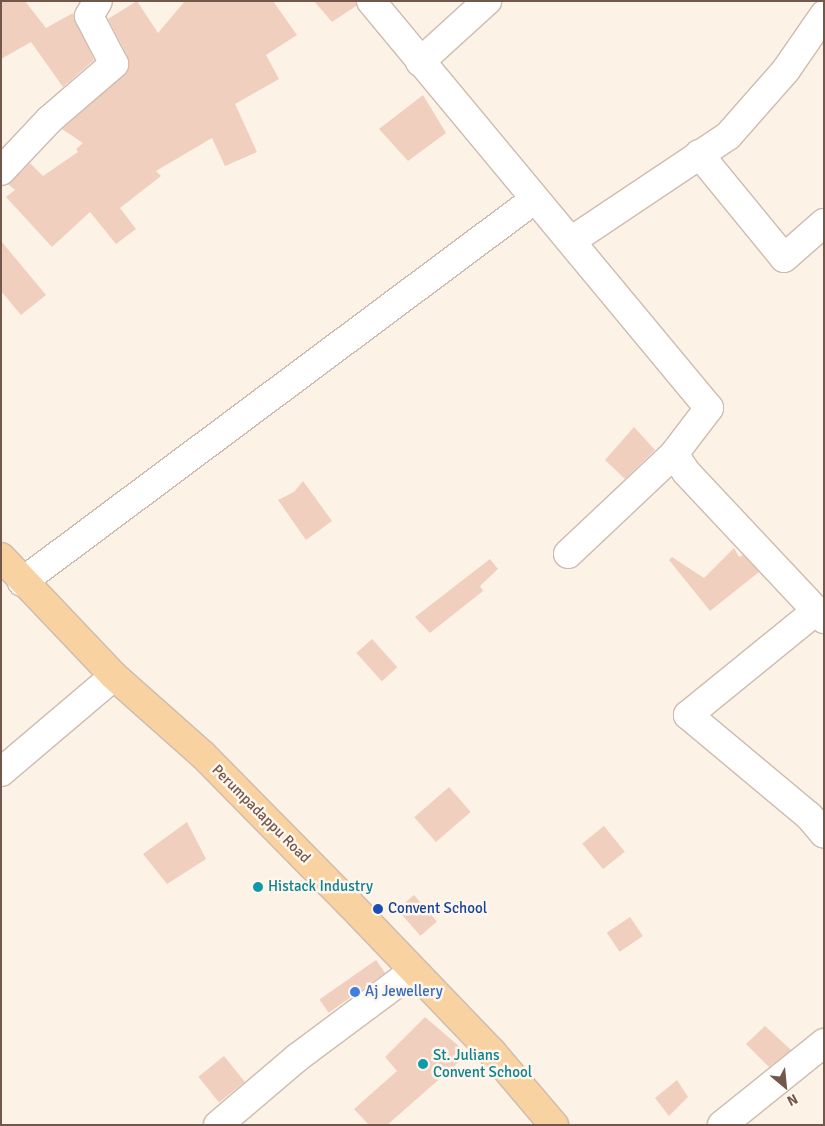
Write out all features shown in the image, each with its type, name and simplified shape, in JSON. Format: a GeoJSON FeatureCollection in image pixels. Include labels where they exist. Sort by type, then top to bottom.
{"type":"FeatureCollection","features":[{"type":"Feature","properties":{"kind":"main road","name":"Perumpadappu Road"},"geometry":{"type":"LineString","coordinates":[[1,557],[22,582],[114,676],[203,755],[412,972],[492,1052],[554,1125]]}},
{"type":"Feature","properties":{"kind":"street"},"geometry":{"type":"LineString","coordinates":[[1,171],[50,120],[114,64],[89,16],[98,1]]}},
{"type":"Feature","properties":{"kind":"street"},"geometry":{"type":"LineString","coordinates":[[371,1],[709,408],[674,454],[568,554]]}},
{"type":"Feature","properties":{"kind":"street"},"geometry":{"type":"LineString","coordinates":[[420,62],[486,2]]}},
{"type":"Feature","properties":{"kind":"street"},"geometry":{"type":"LineString","coordinates":[[570,241],[698,154],[728,136],[786,70],[824,15]]}},
{"type":"Feature","properties":{"kind":"street"},"geometry":{"type":"LineString","coordinates":[[698,154],[784,258],[824,223]]}},
{"type":"Feature","properties":{"kind":"street"},"geometry":{"type":"LineString","coordinates":[[22,582],[535,199]]}},
{"type":"Feature","properties":{"kind":"street"},"geometry":{"type":"LineString","coordinates":[[674,454],[686,472],[820,615],[688,715],[809,816],[824,834]]}},
{"type":"Feature","properties":{"kind":"street"},"geometry":{"type":"LineString","coordinates":[[1,772],[114,676]]}},
{"type":"Feature","properties":{"kind":"street"},"geometry":{"type":"LineString","coordinates":[[218,1125],[298,1058],[412,972]]}},
{"type":"Feature","properties":{"kind":"street"},"geometry":{"type":"LineString","coordinates":[[722,1125],[824,1043]]}},
{"type":"Feature","properties":{"kind":"building"},"geometry":{"type":"Polygon","coordinates":[[[1,1],[25,1],[46,28],[73,13],[94,60],[63,87],[31,42],[1,59],[1,1]]]}},
{"type":"Feature","properties":{"kind":"building"},"geometry":{"type":"Polygon","coordinates":[[[137,1],[158,33],[185,1],[273,1],[297,35],[266,55],[279,79],[235,104],[257,152],[225,166],[212,138],[156,171],[161,176],[120,208],[136,229],[116,244],[90,212],[52,247],[6,197],[15,190],[8,184],[30,163],[43,176],[78,152],[76,149],[83,143],[62,129],[128,71],[128,57],[108,19],[137,1]]]}},
{"type":"Feature","properties":{"kind":"building"},"geometry":{"type":"Polygon","coordinates":[[[314,1],[356,1],[356,6],[332,22],[314,1]]]}},
{"type":"Feature","properties":{"kind":"building"},"geometry":{"type":"Polygon","coordinates":[[[423,95],[446,133],[408,161],[379,129],[423,95]]]}},
{"type":"Feature","properties":{"kind":"building"},"geometry":{"type":"Polygon","coordinates":[[[1,241],[46,295],[21,315],[1,291],[1,241]]]}},
{"type":"Feature","properties":{"kind":"building"},"geometry":{"type":"Polygon","coordinates":[[[634,427],[655,450],[625,479],[605,460],[634,427]]]}},
{"type":"Feature","properties":{"kind":"building"},"geometry":{"type":"Polygon","coordinates":[[[303,481],[332,521],[306,540],[278,500],[294,492],[303,481]]]}},
{"type":"Feature","properties":{"kind":"building"},"geometry":{"type":"Polygon","coordinates":[[[734,548],[739,557],[743,555],[759,572],[710,611],[669,560],[672,557],[704,578],[734,548]]]}},
{"type":"Feature","properties":{"kind":"building"},"geometry":{"type":"Polygon","coordinates":[[[490,559],[498,569],[480,586],[483,591],[430,633],[415,617],[490,559]]]}},
{"type":"Feature","properties":{"kind":"building"},"geometry":{"type":"Polygon","coordinates":[[[372,639],[397,667],[382,681],[356,653],[372,639]]]}},
{"type":"Feature","properties":{"kind":"building"},"geometry":{"type":"Polygon","coordinates":[[[449,787],[471,812],[436,842],[414,817],[449,787]]]}},
{"type":"Feature","properties":{"kind":"building"},"geometry":{"type":"Polygon","coordinates":[[[187,822],[206,859],[167,884],[143,854],[187,822]]]}},
{"type":"Feature","properties":{"kind":"building"},"geometry":{"type":"Polygon","coordinates":[[[604,826],[625,852],[603,869],[582,844],[604,826]]]}},
{"type":"Feature","properties":{"kind":"building"},"geometry":{"type":"Polygon","coordinates":[[[414,895],[437,921],[420,936],[397,909],[414,895]]]}},
{"type":"Feature","properties":{"kind":"building"},"geometry":{"type":"Polygon","coordinates":[[[630,917],[643,936],[620,952],[607,933],[630,917]]]}},
{"type":"Feature","properties":{"kind":"building"},"geometry":{"type":"Polygon","coordinates":[[[376,960],[385,973],[329,1013],[319,1000],[376,960]]]}},
{"type":"Feature","properties":{"kind":"building","name":"St. Julians Convent School"},"geometry":{"type":"Polygon","coordinates":[[[425,1017],[468,1054],[387,1125],[369,1125],[354,1109],[397,1071],[385,1057],[425,1017]]]}},
{"type":"Feature","properties":{"kind":"building"},"geometry":{"type":"Polygon","coordinates":[[[765,1026],[791,1050],[769,1067],[746,1044],[765,1026]]]}},
{"type":"Feature","properties":{"kind":"building"},"geometry":{"type":"Polygon","coordinates":[[[224,1056],[245,1082],[219,1102],[198,1077],[224,1056]]]}},
{"type":"Feature","properties":{"kind":"building"},"geometry":{"type":"Polygon","coordinates":[[[677,1080],[688,1097],[669,1116],[655,1098],[677,1080]]]}},
{"type":"Feature","properties":{"kind":"place","name":"Histack Industry"},"geometry":{"type":"Point","coordinates":[258,887]}},
{"type":"Feature","properties":{"kind":"place","name":"Convent School"},"geometry":{"type":"Point","coordinates":[378,909]}},
{"type":"Feature","properties":{"kind":"place","name":"Aj Jewellery"},"geometry":{"type":"Point","coordinates":[355,992]}},
{"type":"Feature","properties":{"kind":"place","name":"St. Julians Convent School"},"geometry":{"type":"Point","coordinates":[423,1064]}}]}
